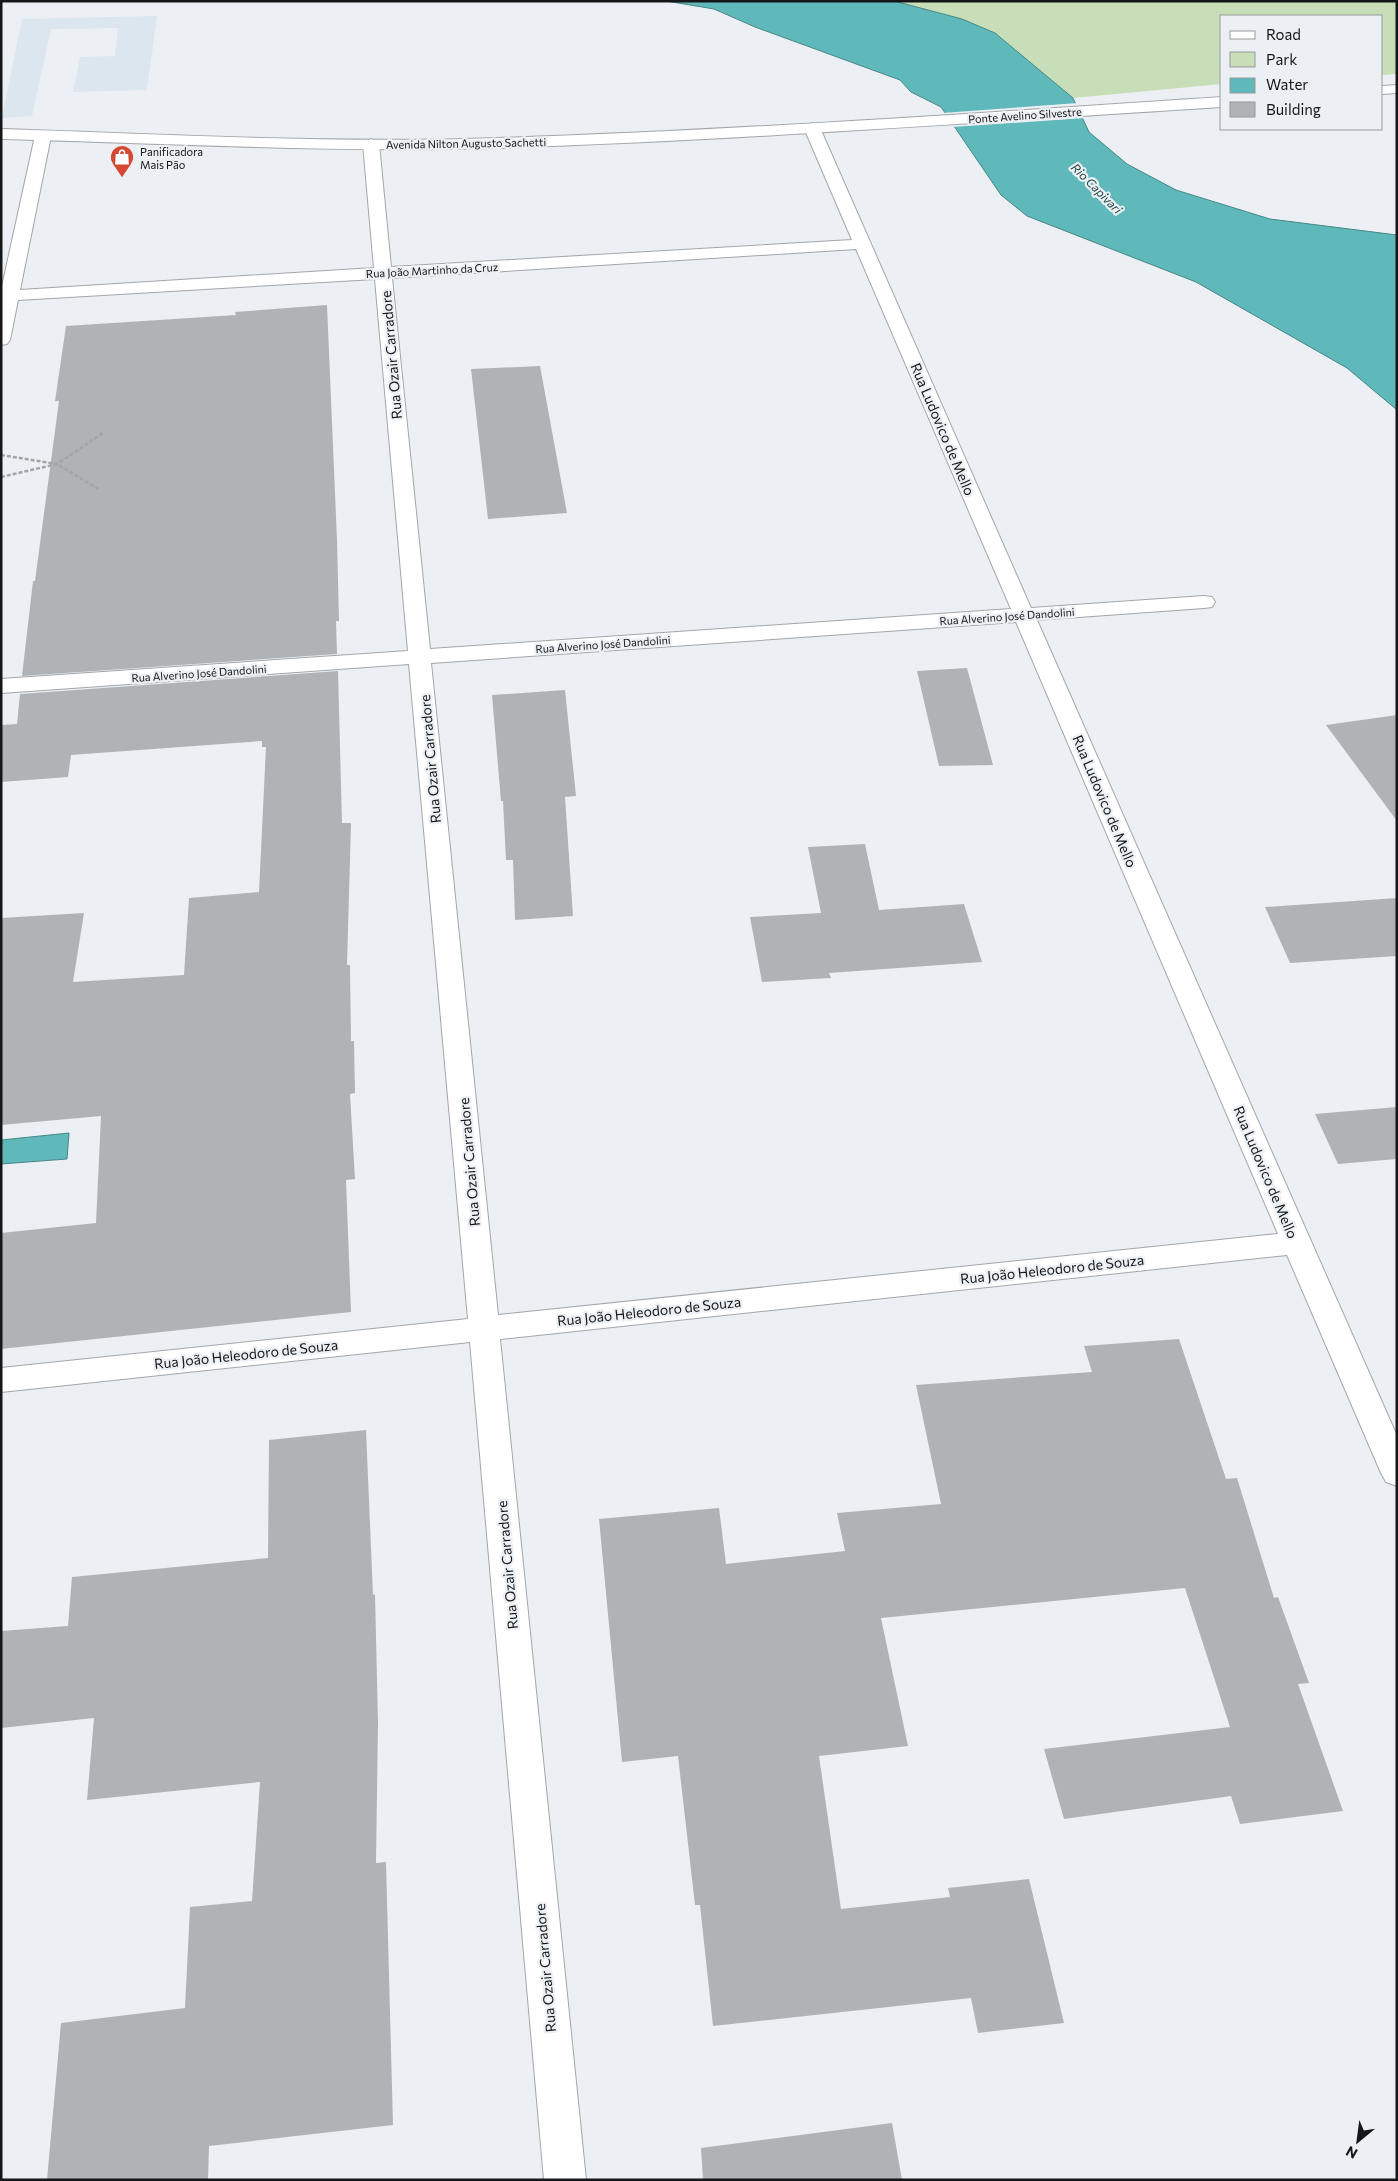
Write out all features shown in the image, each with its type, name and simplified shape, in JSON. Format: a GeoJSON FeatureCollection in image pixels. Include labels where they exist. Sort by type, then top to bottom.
{"type":"FeatureCollection","features":[{"type":"Feature","properties":{"kind":"street"},"geometry":{"type":"LineString","coordinates":[[1383,90],[1397,89]]}},
{"type":"Feature","properties":{"kind":"street","name":"Ponte Avelino Silvestre"},"geometry":{"type":"LineString","coordinates":[[930,121],[1220,102]]}},
{"type":"Feature","properties":{"kind":"street","name":"Avenida Nilton Augusto Sachetti"},"geometry":{"type":"LineString","coordinates":[[1,134],[371,144],[497,143],[930,121]]}},
{"type":"Feature","properties":{"kind":"street","name":"Rua Ludovico de Mello"},"geometry":{"type":"LineString","coordinates":[[812,128],[1397,1473]]}},
{"type":"Feature","properties":{"kind":"street"},"geometry":{"type":"LineString","coordinates":[[1,340],[6,295],[43,136]]}},
{"type":"Feature","properties":{"kind":"street","name":"Rua Ozair Carradore"},"geometry":{"type":"LineString","coordinates":[[371,144],[565,2180]]}},
{"type":"Feature","properties":{"kind":"street","name":"Rua João Martinho da Cruz"},"geometry":{"type":"LineString","coordinates":[[6,295],[863,244]]}},
{"type":"Feature","properties":{"kind":"street","name":"Rua Alverino José Dandolini"},"geometry":{"type":"LineString","coordinates":[[1,686],[1204,602]]}},
{"type":"Feature","properties":{"kind":"street","name":"Rua João Heleodoro de Souza"},"geometry":{"type":"LineString","coordinates":[[1,1380],[1296,1243]]}},
{"type":"Feature","properties":{"kind":"path"},"geometry":{"type":"LineString","coordinates":[[1,477],[57,464],[103,433]]}},
{"type":"Feature","properties":{"kind":"path"},"geometry":{"type":"LineString","coordinates":[[1,455],[57,464],[100,490]]}},
{"type":"Feature","properties":{"kind":"shaded area"},"geometry":{"type":"Polygon","coordinates":[[[157,16],[147,90],[73,92],[80,57],[115,56],[118,28],[51,29],[32,116],[2,118],[22,19],[157,16]]]}},
{"type":"Feature","properties":{"kind":"green space"},"geometry":{"type":"Polygon","coordinates":[[[894,1],[1397,1],[1397,74],[1383,75],[1383,15],[1220,15],[1220,84],[1073,98],[995,33],[962,19],[894,1]]]}},
{"type":"Feature","properties":{"kind":"water","name":"Rio Capivari"},"geometry":{"type":"Polygon","coordinates":[[[666,1],[894,1],[962,19],[995,33],[1073,98],[1089,132],[1127,164],[1176,190],[1270,219],[1397,235],[1397,410],[1347,368],[1196,282],[1027,216],[1001,195],[941,107],[911,92],[900,80],[755,27],[714,9],[666,1]]]}},
{"type":"Feature","properties":{"kind":"water"},"geometry":{"type":"Polygon","coordinates":[[[69,1133],[67,1159],[1,1164],[1,1140],[69,1133]]]}},
{"type":"Feature","properties":{"kind":"pier"},"geometry":{"type":"Polygon","coordinates":[[[1078,103],[1085,118],[952,127],[942,113],[1078,103]]]}},
{"type":"Feature","properties":{"kind":"building"},"geometry":{"type":"Polygon","coordinates":[[[327,305],[337,540],[339,621],[336,621],[337,654],[22,676],[33,581],[35,581],[59,401],[55,401],[66,326],[236,315],[235,312],[327,305]]]}},
{"type":"Feature","properties":{"kind":"building"},"geometry":{"type":"Polygon","coordinates":[[[540,366],[567,513],[488,519],[471,369],[540,366]]]}},
{"type":"Feature","properties":{"kind":"building"},"geometry":{"type":"Polygon","coordinates":[[[967,668],[993,765],[939,766],[917,671],[967,668]]]}},
{"type":"Feature","properties":{"kind":"building"},"geometry":{"type":"Polygon","coordinates":[[[338,671],[342,823],[351,823],[347,965],[350,965],[351,1041],[354,1041],[355,1093],[350,1094],[355,1179],[346,1180],[351,1312],[1,1349],[1,1233],[96,1223],[101,1116],[1,1125],[1,918],[84,913],[73,982],[184,975],[189,898],[259,892],[266,747],[262,747],[262,741],[71,755],[68,777],[1,782],[1,725],[17,724],[20,694],[338,671]]]}},
{"type":"Feature","properties":{"kind":"building"},"geometry":{"type":"Polygon","coordinates":[[[565,690],[576,796],[565,797],[573,916],[515,920],[513,860],[506,860],[503,801],[501,801],[492,695],[565,690]]]}},
{"type":"Feature","properties":{"kind":"building"},"geometry":{"type":"Polygon","coordinates":[[[1397,715],[1397,821],[1326,725],[1397,715]]]}},
{"type":"Feature","properties":{"kind":"building"},"geometry":{"type":"Polygon","coordinates":[[[865,844],[879,910],[964,904],[982,962],[829,973],[831,978],[762,982],[750,917],[821,913],[808,847],[865,844]]]}},
{"type":"Feature","properties":{"kind":"building"},"geometry":{"type":"Polygon","coordinates":[[[1397,898],[1397,956],[1290,963],[1265,907],[1397,898]]]}},
{"type":"Feature","properties":{"kind":"building"},"geometry":{"type":"Polygon","coordinates":[[[1397,1107],[1397,1159],[1338,1164],[1315,1114],[1397,1107]]]}},
{"type":"Feature","properties":{"kind":"building"},"geometry":{"type":"Polygon","coordinates":[[[1179,1339],[1226,1479],[1237,1478],[1274,1598],[1278,1597],[1309,1683],[1298,1684],[1343,1811],[1240,1824],[1231,1796],[1064,1819],[1044,1749],[1230,1727],[1185,1588],[881,1618],[908,1746],[819,1756],[841,1909],[950,1897],[948,1888],[1029,1879],[1064,2023],[978,2033],[971,1998],[713,2026],[700,1905],[695,1905],[678,1756],[622,1762],[599,1519],[719,1508],[726,1564],[845,1551],[837,1513],[941,1504],[916,1385],[1092,1372],[1084,1346],[1179,1339]]]}},
{"type":"Feature","properties":{"kind":"building"},"geometry":{"type":"Polygon","coordinates":[[[366,1430],[373,1595],[375,1594],[378,1723],[376,1863],[386,1862],[393,2125],[209,2146],[208,2180],[47,2180],[61,2023],[185,2008],[190,1907],[252,1901],[260,1782],[87,1800],[94,1718],[1,1728],[1,1631],[68,1626],[72,1577],[268,1558],[269,1440],[366,1430]]]}},
{"type":"Feature","properties":{"kind":"building"},"geometry":{"type":"Polygon","coordinates":[[[892,2123],[902,2180],[703,2180],[701,2148],[892,2123]]]}},
{"type":"Feature","properties":{"kind":"place","name":"Panificadora Mais Pão"},"geometry":{"type":"Point","coordinates":[122,178]}}]}
